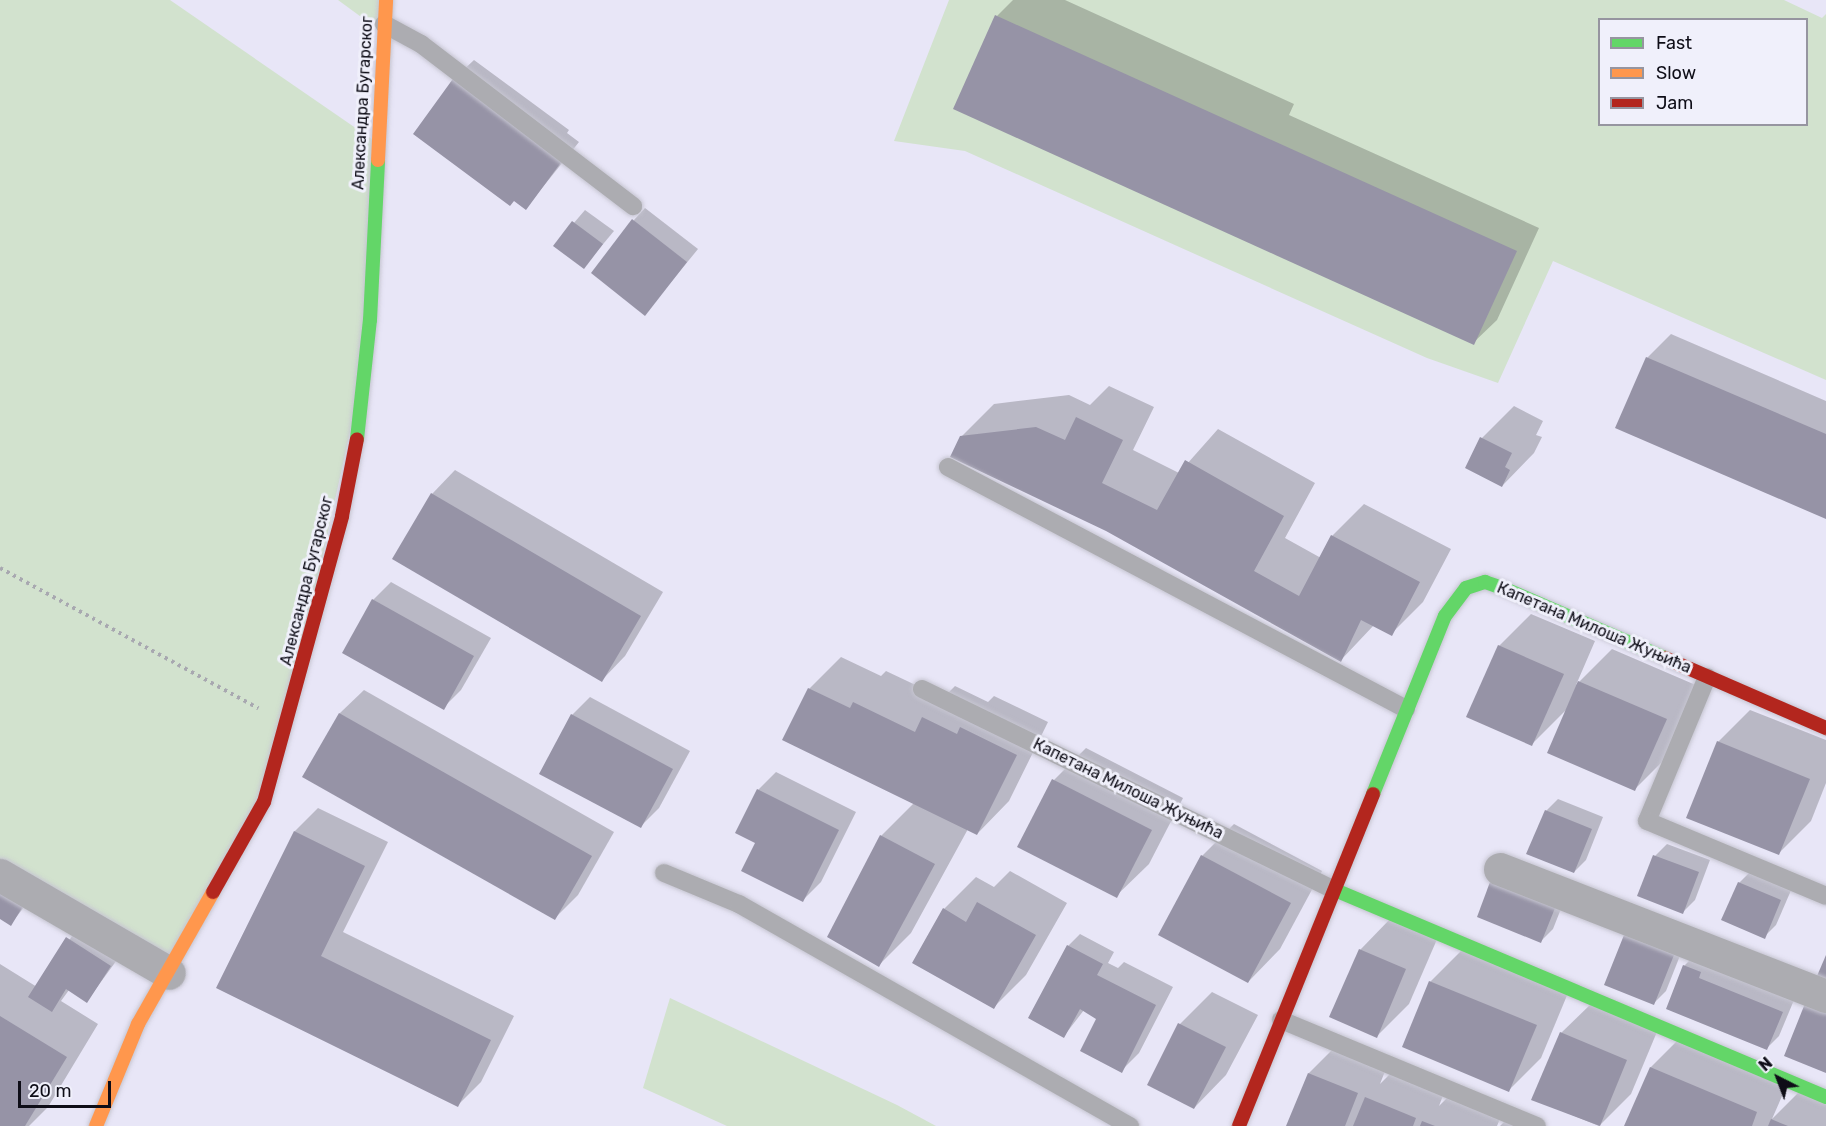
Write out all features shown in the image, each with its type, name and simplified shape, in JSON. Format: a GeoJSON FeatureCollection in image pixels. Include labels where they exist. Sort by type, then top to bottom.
{"type":"FeatureCollection","features":[{"type":"Feature","properties":{"kind":"street","name":"Александра Бугарског"},"geometry":{"type":"LineString","coordinates":[[96,1126],[112,1077],[252,828],[275,772],[342,516],[356,444],[370,320],[386,0]]}},
{"type":"Feature","properties":{"kind":"street","name":"Капетана Милоша Жуњића"},"geometry":{"type":"LineString","coordinates":[[1239,1126],[1406,709],[1455,598],[1466,588],[1485,582],[1826,728]]}},
{"type":"Feature","properties":{"kind":"street"},"geometry":{"type":"LineString","coordinates":[[1500,869],[1826,996]]}},
{"type":"Feature","properties":{"kind":"street"},"geometry":{"type":"LineString","coordinates":[[0,875],[169,973]]}},
{"type":"Feature","properties":{"kind":"street","name":"Капетана Милоша Жуњића"},"geometry":{"type":"LineString","coordinates":[[1335,890],[1826,1097]]}},
{"type":"Feature","properties":{"kind":"lane"},"geometry":{"type":"LineString","coordinates":[[384,24],[421,44],[633,206]]}},
{"type":"Feature","properties":{"kind":"lane"},"geometry":{"type":"LineString","coordinates":[[948,467],[1406,709]]}},
{"type":"Feature","properties":{"kind":"lane"},"geometry":{"type":"LineString","coordinates":[[1707,677],[1647,821],[1826,896]]}},
{"type":"Feature","properties":{"kind":"lane","name":"Капетана Милоша Жуњића"},"geometry":{"type":"LineString","coordinates":[[922,689],[1335,890]]}},
{"type":"Feature","properties":{"kind":"lane"},"geometry":{"type":"LineString","coordinates":[[664,873],[739,904],[1130,1126]]}},
{"type":"Feature","properties":{"kind":"lane"},"geometry":{"type":"LineString","coordinates":[[1281,1020],[1537,1126]]}},
{"type":"Feature","properties":{"kind":"path"},"geometry":{"type":"LineString","coordinates":[[0,568],[288,724]]}},
{"type":"Feature","properties":{"kind":"green space"},"geometry":{"type":"Polygon","coordinates":[[[0,0],[170,0],[376,142],[366,359],[275,773],[169,973],[0,875],[0,0]]]}},
{"type":"Feature","properties":{"kind":"green space"},"geometry":{"type":"Polygon","coordinates":[[[338,0],[386,0],[383,33],[338,0]]]}},
{"type":"Feature","properties":{"kind":"green space"},"geometry":{"type":"Polygon","coordinates":[[[949,0],[1784,0],[1822,18],[1826,14],[1826,380],[1553,261],[1498,383],[1427,358],[965,151],[894,141],[949,0]]]}},
{"type":"Feature","properties":{"kind":"green space"},"geometry":{"type":"Polygon","coordinates":[[[670,998],[897,1105],[936,1126],[727,1126],[643,1088],[670,998]]]}},
{"type":"Feature","properties":{"kind":"building"},"geometry":{"type":"Polygon","coordinates":[[[995,15],[1517,251],[1474,345],[953,109],[995,15]]]}},
{"type":"Feature","properties":{"kind":"building"},"geometry":{"type":"Polygon","coordinates":[[[455,76],[562,161],[526,210],[514,201],[510,206],[413,134],[455,76]]]}},
{"type":"Feature","properties":{"kind":"building"},"geometry":{"type":"Polygon","coordinates":[[[632,219],[687,262],[645,316],[591,273],[632,219]]]}},
{"type":"Feature","properties":{"kind":"building"},"geometry":{"type":"Polygon","coordinates":[[[572,221],[603,244],[584,269],[553,246],[572,221]]]}},
{"type":"Feature","properties":{"kind":"building"},"geometry":{"type":"Polygon","coordinates":[[[1646,357],[1826,434],[1826,519],[1615,428],[1646,357]]]}},
{"type":"Feature","properties":{"kind":"building"},"geometry":{"type":"Polygon","coordinates":[[[1076,417],[1123,440],[1102,483],[1157,510],[1185,460],[1284,516],[1254,571],[1299,596],[1331,535],[1420,582],[1392,636],[1361,620],[1341,662],[1106,531],[950,457],[960,436],[1036,427],[1065,440],[1076,417]]]}},
{"type":"Feature","properties":{"kind":"building"},"geometry":{"type":"Polygon","coordinates":[[[1480,437],[1512,453],[1505,467],[1510,470],[1502,487],[1465,468],[1480,437]]]}},
{"type":"Feature","properties":{"kind":"building"},"geometry":{"type":"Polygon","coordinates":[[[431,493],[641,616],[602,682],[392,559],[431,493]]]}},
{"type":"Feature","properties":{"kind":"building"},"geometry":{"type":"Polygon","coordinates":[[[372,599],[474,656],[444,710],[342,653],[372,599]]]}},
{"type":"Feature","properties":{"kind":"building"},"geometry":{"type":"Polygon","coordinates":[[[1498,645],[1564,674],[1532,746],[1466,717],[1498,645]]]}},
{"type":"Feature","properties":{"kind":"building"},"geometry":{"type":"Polygon","coordinates":[[[1578,681],[1667,719],[1635,791],[1547,753],[1578,681]]]}},
{"type":"Feature","properties":{"kind":"building"},"geometry":{"type":"Polygon","coordinates":[[[808,688],[850,708],[853,702],[915,732],[922,717],[957,734],[960,727],[1017,755],[977,835],[782,740],[808,688]]]}},
{"type":"Feature","properties":{"kind":"building"},"geometry":{"type":"Polygon","coordinates":[[[339,713],[592,856],[555,920],[302,777],[339,713]]]}},
{"type":"Feature","properties":{"kind":"building"},"geometry":{"type":"Polygon","coordinates":[[[571,714],[673,769],[641,828],[539,774],[571,714]]]}},
{"type":"Feature","properties":{"kind":"building"},"geometry":{"type":"Polygon","coordinates":[[[1717,741],[1810,779],[1779,855],[1686,818],[1717,741]]]}},
{"type":"Feature","properties":{"kind":"building"},"geometry":{"type":"Polygon","coordinates":[[[1052,779],[1152,830],[1117,898],[1017,847],[1052,779]]]}},
{"type":"Feature","properties":{"kind":"building"},"geometry":{"type":"Polygon","coordinates":[[[757,789],[839,830],[803,902],[741,871],[755,843],[735,833],[757,789]]]}},
{"type":"Feature","properties":{"kind":"building"},"geometry":{"type":"Polygon","coordinates":[[[1545,810],[1592,829],[1574,873],[1526,854],[1545,810]]]}},
{"type":"Feature","properties":{"kind":"building"},"geometry":{"type":"Polygon","coordinates":[[[294,831],[365,866],[321,956],[491,1040],[458,1107],[216,988],[294,831]]]}},
{"type":"Feature","properties":{"kind":"building"},"geometry":{"type":"Polygon","coordinates":[[[880,835],[935,864],[879,967],[827,937],[880,835]]]}},
{"type":"Feature","properties":{"kind":"building"},"geometry":{"type":"Polygon","coordinates":[[[1201,855],[1291,903],[1248,983],[1158,935],[1201,855]]]}},
{"type":"Feature","properties":{"kind":"building"},"geometry":{"type":"Polygon","coordinates":[[[1653,855],[1699,872],[1683,914],[1637,896],[1653,855]]]}},
{"type":"Feature","properties":{"kind":"building"},"geometry":{"type":"Polygon","coordinates":[[[1490,882],[1555,908],[1541,943],[1477,917],[1490,882]]]}},
{"type":"Feature","properties":{"kind":"building"},"geometry":{"type":"Polygon","coordinates":[[[1738,882],[1781,900],[1765,939],[1721,920],[1738,882]]]}},
{"type":"Feature","properties":{"kind":"building"},"geometry":{"type":"Polygon","coordinates":[[[0,892],[23,906],[11,926],[0,919],[0,892]]]}},
{"type":"Feature","properties":{"kind":"building"},"geometry":{"type":"Polygon","coordinates":[[[977,902],[1036,935],[994,1009],[912,963],[943,908],[966,922],[977,902]]]}},
{"type":"Feature","properties":{"kind":"building"},"geometry":{"type":"Polygon","coordinates":[[[1624,935],[1674,955],[1654,1005],[1604,985],[1624,935]]]}},
{"type":"Feature","properties":{"kind":"building"},"geometry":{"type":"Polygon","coordinates":[[[66,937],[111,966],[87,1003],[66,989],[52,1012],[28,997],[66,937]]]}},
{"type":"Feature","properties":{"kind":"building"},"geometry":{"type":"Polygon","coordinates":[[[1067,945],[1103,964],[1097,975],[1156,1005],[1122,1073],[1080,1051],[1096,1019],[1080,1009],[1064,1038],[1028,1018],[1067,945]]]}},
{"type":"Feature","properties":{"kind":"building"},"geometry":{"type":"Polygon","coordinates":[[[1359,949],[1406,969],[1377,1038],[1329,1017],[1359,949]]]}},
{"type":"Feature","properties":{"kind":"building"},"geometry":{"type":"Polygon","coordinates":[[[1826,955],[1826,980],[1817,976],[1826,955]]]}},
{"type":"Feature","properties":{"kind":"building"},"geometry":{"type":"Polygon","coordinates":[[[1683,965],[1701,972],[1699,978],[1783,1012],[1767,1050],[1666,1009],[1683,965]]]}},
{"type":"Feature","properties":{"kind":"building"},"geometry":{"type":"Polygon","coordinates":[[[1429,981],[1537,1025],[1509,1092],[1402,1047],[1429,981]]]}},
{"type":"Feature","properties":{"kind":"building"},"geometry":{"type":"Polygon","coordinates":[[[1806,1001],[1826,1009],[1826,1073],[1784,1056],[1806,1001]]]}},
{"type":"Feature","properties":{"kind":"building"},"geometry":{"type":"Polygon","coordinates":[[[0,1016],[67,1057],[25,1126],[0,1126],[0,1016]]]}},
{"type":"Feature","properties":{"kind":"building"},"geometry":{"type":"Polygon","coordinates":[[[1178,1023],[1226,1047],[1194,1109],[1147,1085],[1178,1023]]]}},
{"type":"Feature","properties":{"kind":"building"},"geometry":{"type":"Polygon","coordinates":[[[1560,1032],[1627,1060],[1600,1126],[1531,1100],[1560,1032]]]}},
{"type":"Feature","properties":{"kind":"building"},"geometry":{"type":"Polygon","coordinates":[[[1650,1067],[1757,1112],[1752,1126],[1624,1126],[1650,1067]]]}},
{"type":"Feature","properties":{"kind":"building"},"geometry":{"type":"Polygon","coordinates":[[[1308,1073],[1358,1093],[1345,1126],[1286,1126],[1308,1073]]]}},
{"type":"Feature","properties":{"kind":"building"},"geometry":{"type":"Polygon","coordinates":[[[1365,1097],[1416,1118],[1413,1126],[1353,1126],[1365,1097]]]}},
{"type":"Feature","properties":{"kind":"building"},"geometry":{"type":"Polygon","coordinates":[[[1771,1119],[1788,1126],[1768,1126],[1771,1119]]]}},
{"type":"Feature","properties":{"kind":"building"},"geometry":{"type":"Polygon","coordinates":[[[1422,1121],[1435,1126],[1420,1126],[1422,1121]]]}},
{"type":"Feature","properties":{"kind":"traffic: fast"},"geometry":{"type":"LineString","coordinates":[[357,439],[370,320],[378,160]]}},
{"type":"Feature","properties":{"kind":"traffic: fast"},"geometry":{"type":"LineString","coordinates":[[1373,794],[1445,616],[1466,588],[1485,582],[1505,589],[1665,658]]}},
{"type":"Feature","properties":{"kind":"traffic: fast"},"geometry":{"type":"LineString","coordinates":[[1335,890],[1826,1097]]}},
{"type":"Feature","properties":{"kind":"traffic: slow"},"geometry":{"type":"LineString","coordinates":[[378,160],[386,0]]}},
{"type":"Feature","properties":{"kind":"traffic: slow"},"geometry":{"type":"LineString","coordinates":[[96,1126],[138,1024],[213,892]]}},
{"type":"Feature","properties":{"kind":"traffic: jam"},"geometry":{"type":"LineString","coordinates":[[213,892],[264,802],[342,516],[357,439]]}},
{"type":"Feature","properties":{"kind":"traffic: jam"},"geometry":{"type":"LineString","coordinates":[[1665,658],[1826,728]]}},
{"type":"Feature","properties":{"kind":"traffic: jam"},"geometry":{"type":"LineString","coordinates":[[1239,1126],[1373,794]]}}]}
